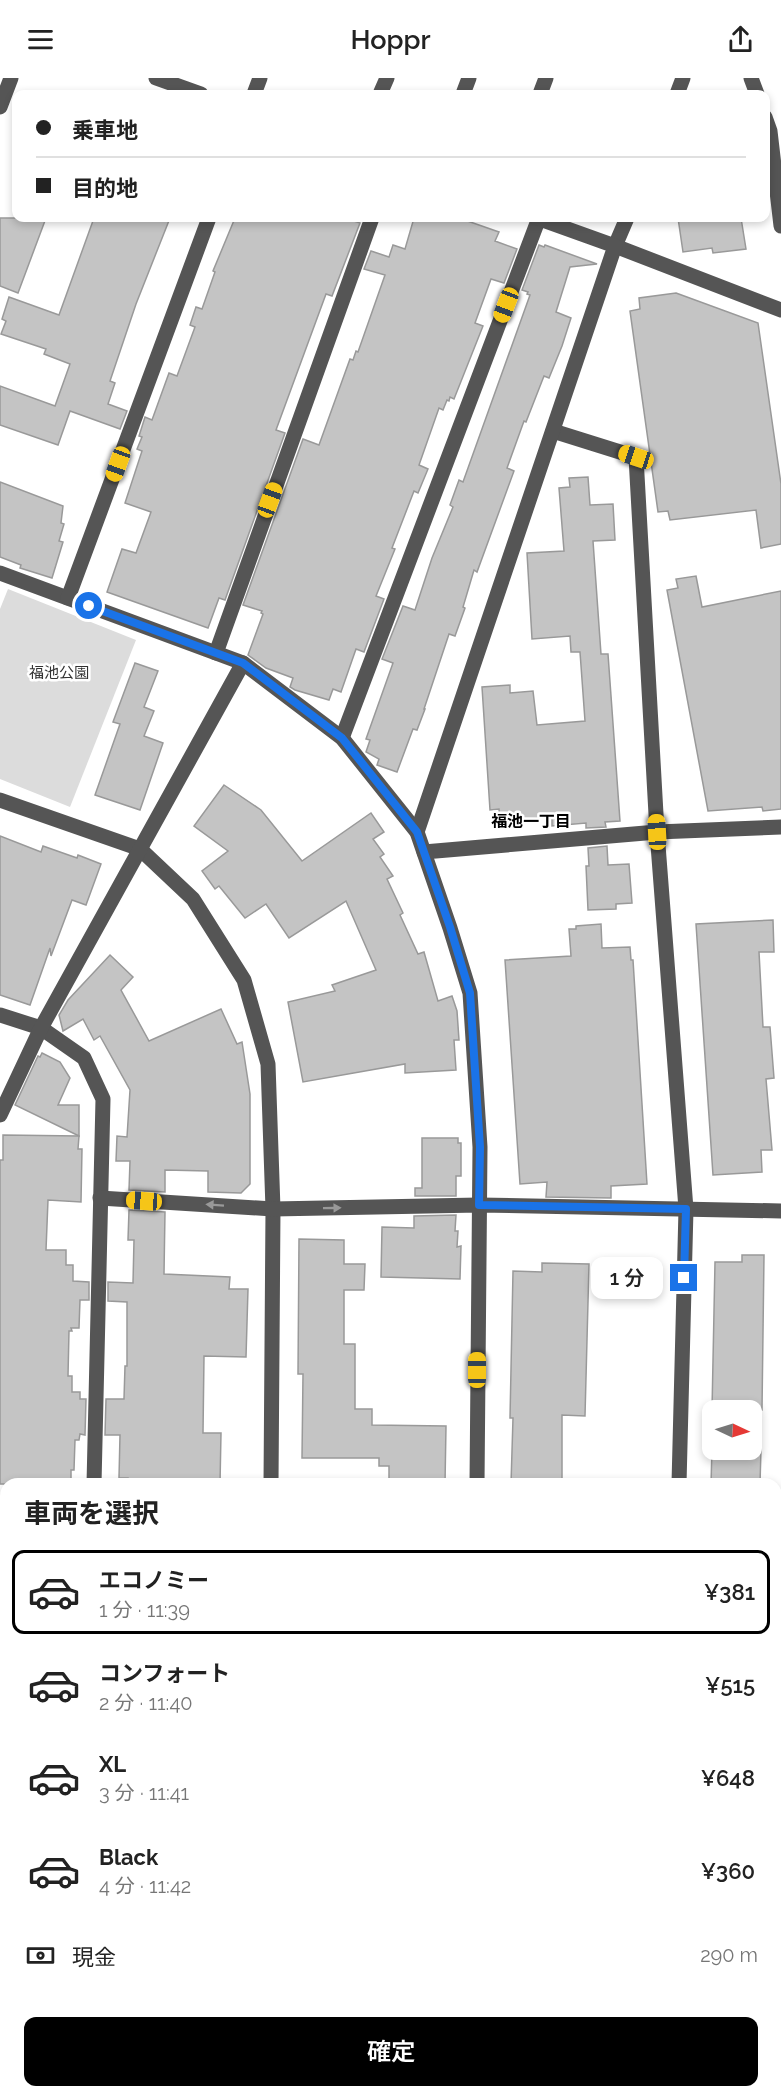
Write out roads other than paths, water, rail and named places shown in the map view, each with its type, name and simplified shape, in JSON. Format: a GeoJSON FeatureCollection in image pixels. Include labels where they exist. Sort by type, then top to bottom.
{"type":"FeatureCollection","features":[{"type":"Feature","properties":{"kind":"street"},"geometry":{"type":"LineString","coordinates":[[0,107],[11,78]]}},
{"type":"Feature","properties":{"kind":"street"},"geometry":{"type":"LineString","coordinates":[[156,78],[190,90]]}},
{"type":"Feature","properties":{"kind":"street"},"geometry":{"type":"LineString","coordinates":[[770,131],[781,226]]}},
{"type":"Feature","properties":{"kind":"street"},"geometry":{"type":"LineString","coordinates":[[68,598],[208,222]]}},
{"type":"Feature","properties":{"kind":"street"},"geometry":{"type":"LineString","coordinates":[[216,653],[371,222]]}},
{"type":"Feature","properties":{"kind":"street"},"geometry":{"type":"LineString","coordinates":[[342,738],[536,222]]}},
{"type":"Feature","properties":{"kind":"street"},"geometry":{"type":"LineString","coordinates":[[549,222],[781,310]]}},
{"type":"Feature","properties":{"kind":"street"},"geometry":{"type":"LineString","coordinates":[[417,832],[615,246],[625,222]]}},
{"type":"Feature","properties":{"kind":"street"},"geometry":{"type":"LineString","coordinates":[[553,431],[636,457],[657,832],[686,1209],[679,1478]]}},
{"type":"Feature","properties":{"kind":"street"},"geometry":{"type":"LineString","coordinates":[[0,573],[243,663],[342,738],[417,832],[470,993],[480,1147],[477,1478]]}},
{"type":"Feature","properties":{"kind":"street"},"geometry":{"type":"LineString","coordinates":[[0,1115],[41,1028],[243,663]]}},
{"type":"Feature","properties":{"kind":"street"},"geometry":{"type":"LineString","coordinates":[[0,800],[140,849],[193,899],[244,980],[268,1064],[273,1209],[270,1478]]}},
{"type":"Feature","properties":{"kind":"street"},"geometry":{"type":"LineString","coordinates":[[424,852],[657,832],[781,827]]}},
{"type":"Feature","properties":{"kind":"street"},"geometry":{"type":"LineString","coordinates":[[0,1015],[41,1028],[84,1058],[103,1100],[94,1478]]}},
{"type":"Feature","properties":{"kind":"street"},"geometry":{"type":"LineString","coordinates":[[100,1198],[273,1209],[479,1205],[781,1211]]}},
{"type":"Feature","properties":{"kind":"district","name":"福池一丁目"},"geometry":{"type":"Point","coordinates":[531,821]}},
{"type":"Feature","properties":{"kind":"park label","name":"福池公園"},"geometry":{"type":"Point","coordinates":[59,673]}}]}
